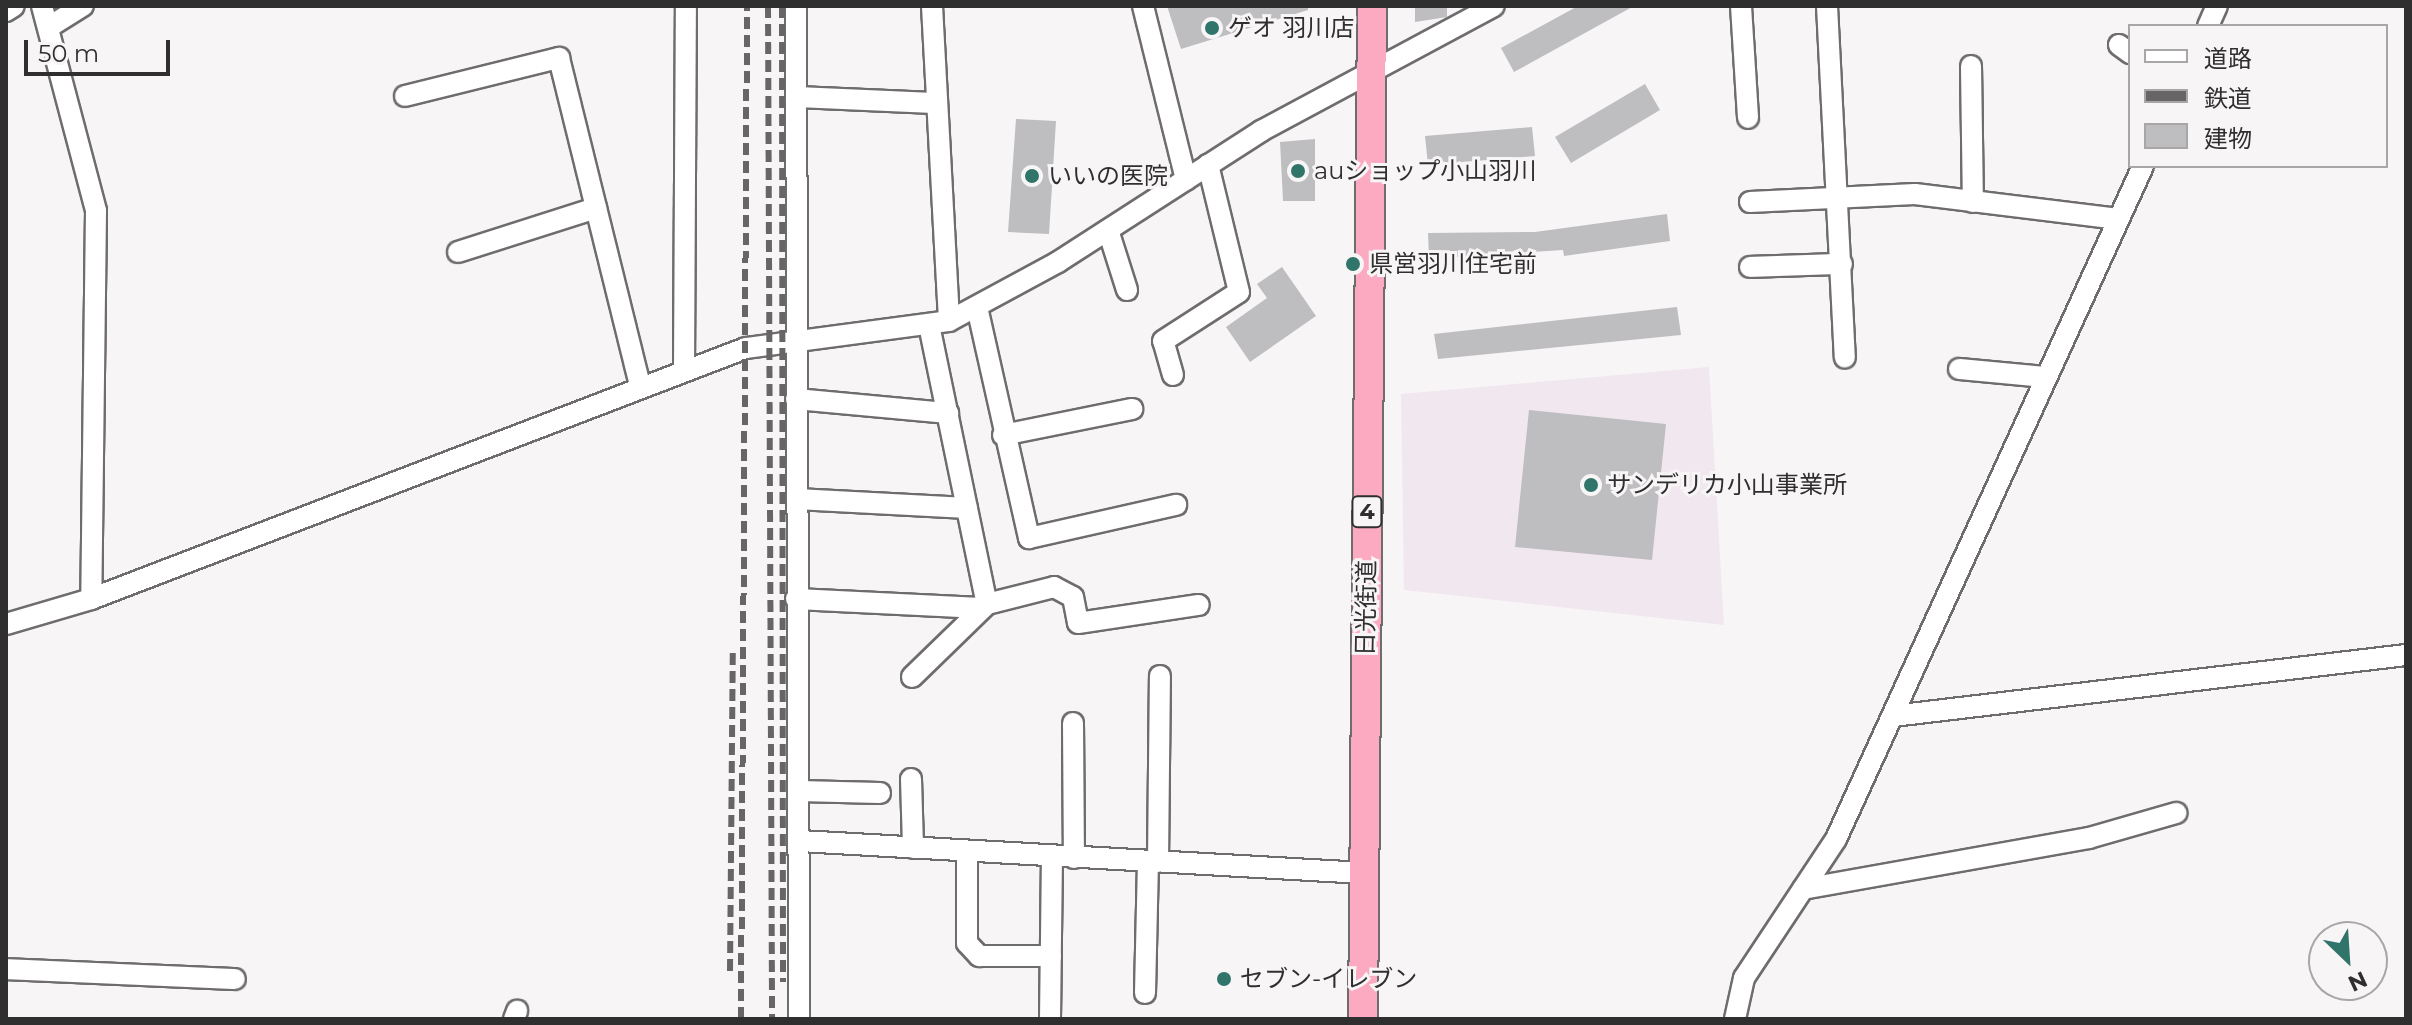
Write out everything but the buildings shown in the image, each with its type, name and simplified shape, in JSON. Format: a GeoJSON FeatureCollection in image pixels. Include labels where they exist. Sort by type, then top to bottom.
{"type":"FeatureCollection","features":[{"type":"Feature","properties":{"kind":"highway","name":"日光街道"},"geometry":{"type":"LineString","coordinates":[[1363,1019],[1372,6]]}},
{"type":"Feature","properties":{"kind":"street"},"geometry":{"type":"LineString","coordinates":[[6,11],[14,6]]}},
{"type":"Feature","properties":{"kind":"street"},"geometry":{"type":"LineString","coordinates":[[42,6],[96,211],[91,599]]}},
{"type":"Feature","properties":{"kind":"street"},"geometry":{"type":"LineString","coordinates":[[49,27],[83,6]]}},
{"type":"Feature","properties":{"kind":"street"},"geometry":{"type":"LineString","coordinates":[[684,369],[686,6]]}},
{"type":"Feature","properties":{"kind":"street"},"geometry":{"type":"LineString","coordinates":[[796,6],[799,1019]]}},
{"type":"Feature","properties":{"kind":"street"},"geometry":{"type":"LineString","coordinates":[[932,6],[939,323],[948,413],[984,606]]}},
{"type":"Feature","properties":{"kind":"street"},"geometry":{"type":"LineString","coordinates":[[1143,6],[1186,180]]}},
{"type":"Feature","properties":{"kind":"street"},"geometry":{"type":"LineString","coordinates":[[6,624],[91,599],[684,369],[796,341],[939,323],[977,307],[1108,230],[1208,165],[1494,6]]}},
{"type":"Feature","properties":{"kind":"street"},"geometry":{"type":"LineString","coordinates":[[1741,6],[1748,118]]}},
{"type":"Feature","properties":{"kind":"street"},"geometry":{"type":"LineString","coordinates":[[1827,6],[1842,202],[1845,358]]}},
{"type":"Feature","properties":{"kind":"street"},"geometry":{"type":"LineString","coordinates":[[405,96],[559,58],[640,386]]}},
{"type":"Feature","properties":{"kind":"street"},"geometry":{"type":"LineString","coordinates":[[1971,66],[1973,202]]}},
{"type":"Feature","properties":{"kind":"street"},"geometry":{"type":"LineString","coordinates":[[796,97],[935,103]]}},
{"type":"Feature","properties":{"kind":"street"},"geometry":{"type":"LineString","coordinates":[[1173,375],[1163,341],[1239,292],[1208,165]]}},
{"type":"Feature","properties":{"kind":"street"},"geometry":{"type":"LineString","coordinates":[[1735,1019],[1744,978],[1836,839],[2142,168]]}},
{"type":"Feature","properties":{"kind":"street"},"geometry":{"type":"LineString","coordinates":[[1750,202],[1842,202],[1915,194],[2118,219]]}},
{"type":"Feature","properties":{"kind":"street"},"geometry":{"type":"LineString","coordinates":[[458,252],[596,208]]}},
{"type":"Feature","properties":{"kind":"street"},"geometry":{"type":"LineString","coordinates":[[1108,230],[1127,290]]}},
{"type":"Feature","properties":{"kind":"street"},"geometry":{"type":"LineString","coordinates":[[1750,267],[1842,264]]}},
{"type":"Feature","properties":{"kind":"street"},"geometry":{"type":"LineString","coordinates":[[977,307],[1003,435],[1029,538],[1176,505]]}},
{"type":"Feature","properties":{"kind":"street"},"geometry":{"type":"LineString","coordinates":[[1959,369],[2046,377]]}},
{"type":"Feature","properties":{"kind":"street"},"geometry":{"type":"LineString","coordinates":[[796,399],[948,413]]}},
{"type":"Feature","properties":{"kind":"street"},"geometry":{"type":"LineString","coordinates":[[1003,435],[1132,409]]}},
{"type":"Feature","properties":{"kind":"street"},"geometry":{"type":"LineString","coordinates":[[797,499],[967,508]]}},
{"type":"Feature","properties":{"kind":"street"},"geometry":{"type":"LineString","coordinates":[[796,599],[984,606],[1054,587],[1073,597],[1078,623],[1199,605]]}},
{"type":"Feature","properties":{"kind":"street"},"geometry":{"type":"LineString","coordinates":[[912,677],[984,606]]}},
{"type":"Feature","properties":{"kind":"street"},"geometry":{"type":"LineString","coordinates":[[1893,716],[2406,655]]}},
{"type":"Feature","properties":{"kind":"street"},"geometry":{"type":"LineString","coordinates":[[1145,993],[1160,676]]}},
{"type":"Feature","properties":{"kind":"street"},"geometry":{"type":"LineString","coordinates":[[1073,723],[1074,858]]}},
{"type":"Feature","properties":{"kind":"street"},"geometry":{"type":"LineString","coordinates":[[911,779],[913,848]]}},
{"type":"Feature","properties":{"kind":"street"},"geometry":{"type":"LineString","coordinates":[[799,791],[880,793]]}},
{"type":"Feature","properties":{"kind":"street"},"geometry":{"type":"LineString","coordinates":[[1803,889],[2089,838],[2176,813]]}},
{"type":"Feature","properties":{"kind":"street"},"geometry":{"type":"LineString","coordinates":[[800,841],[1364,873]]}},
{"type":"Feature","properties":{"kind":"street"},"geometry":{"type":"LineString","coordinates":[[967,851],[967,943],[979,956],[1051,956]]}},
{"type":"Feature","properties":{"kind":"street"},"geometry":{"type":"LineString","coordinates":[[1050,1019],[1052,857]]}},
{"type":"Feature","properties":{"kind":"street"},"geometry":{"type":"LineString","coordinates":[[6,969],[235,979]]}},
{"type":"Feature","properties":{"kind":"shaded area"},"geometry":{"type":"Polygon","coordinates":[[[1709,367],[1724,625],[1404,590],[1401,394],[1709,367]]]}},
{"type":"Feature","properties":{"kind":"railway"},"geometry":{"type":"LineString","coordinates":[[741,1019],[747,6]]}},
{"type":"Feature","properties":{"kind":"railway"},"geometry":{"type":"LineString","coordinates":[[768,6],[772,1019]]}},
{"type":"Feature","properties":{"kind":"railway"},"geometry":{"type":"LineString","coordinates":[[782,6],[783,982]]}},
{"type":"Feature","properties":{"kind":"railway"},"geometry":{"type":"LineString","coordinates":[[730,971],[733,647]]}},
{"type":"Feature","properties":{"kind":"place","name":"ゲオ 羽川店"},"geometry":{"type":"Point","coordinates":[1212,28]}},
{"type":"Feature","properties":{"kind":"place","name":"auショップ小山羽川"},"geometry":{"type":"Point","coordinates":[1298,171]}},
{"type":"Feature","properties":{"kind":"place","name":"いいの医院"},"geometry":{"type":"Point","coordinates":[1032,176]}},
{"type":"Feature","properties":{"kind":"place","name":"県営羽川住宅前"},"geometry":{"type":"Point","coordinates":[1353,264]}},
{"type":"Feature","properties":{"kind":"place","name":"サンデリカ小山事業所"},"geometry":{"type":"Point","coordinates":[1591,485]}},
{"type":"Feature","properties":{"kind":"place","name":"セブン-イレブン"},"geometry":{"type":"Point","coordinates":[1224,979]}}]}
